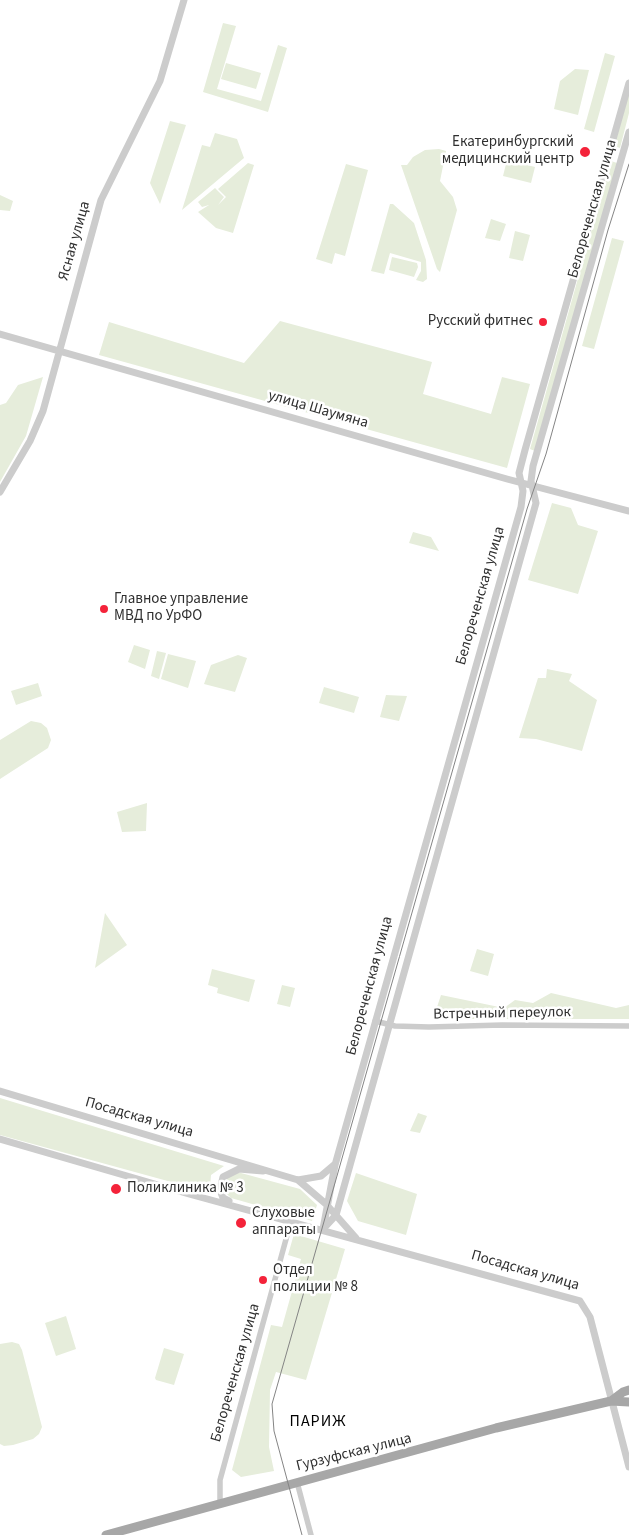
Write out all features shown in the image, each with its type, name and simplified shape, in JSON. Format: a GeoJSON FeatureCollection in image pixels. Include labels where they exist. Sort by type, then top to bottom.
{"type":"FeatureCollection","features":[{"type":"Feature","properties":{"kind":"main road","name":"Гурзуфская улица"},"geometry":{"type":"LineString","coordinates":[[611,1401],[622,1392],[629,1390]]}},
{"type":"Feature","properties":{"kind":"main road","name":"Гурзуфская улица"},"geometry":{"type":"LineString","coordinates":[[106,1535],[496,1428],[611,1401],[629,1402]]}},
{"type":"Feature","properties":{"kind":"street","name":"Ясная улица"},"geometry":{"type":"LineString","coordinates":[[0,492],[30,441],[43,411],[102,200],[160,81],[184,0]]}},
{"type":"Feature","properties":{"kind":"street","name":"Белореченская улица"},"geometry":{"type":"LineString","coordinates":[[335,1165],[514,536],[523,499],[519,472],[524,450],[629,83]]}},
{"type":"Feature","properties":{"kind":"street","name":"Белореченская улица"},"geometry":{"type":"LineString","coordinates":[[336,1215],[536,503],[532,485],[533,466],[629,132]]}},
{"type":"Feature","properties":{"kind":"street","name":"улица Шаумяна"},"geometry":{"type":"LineString","coordinates":[[0,334],[629,511]]}},
{"type":"Feature","properties":{"kind":"street","name":"Встречный переулок"},"geometry":{"type":"LineString","coordinates":[[375,1021],[429,1027],[502,1025],[629,1026]]}},
{"type":"Feature","properties":{"kind":"street","name":"Посадская улица"},"geometry":{"type":"LineString","coordinates":[[0,1091],[298,1180],[326,1204],[357,1238]]}},
{"type":"Feature","properties":{"kind":"street","name":"Посадская улица"},"geometry":{"type":"LineString","coordinates":[[0,1140],[580,1301],[590,1317],[629,1467]]}},
{"type":"Feature","properties":{"kind":"street"},"geometry":{"type":"LineString","coordinates":[[323,1229],[326,1204],[335,1165]]}},
{"type":"Feature","properties":{"kind":"street"},"geometry":{"type":"LineString","coordinates":[[298,1180],[321,1176],[335,1165]]}},
{"type":"Feature","properties":{"kind":"street","name":"Посадская улица"},"geometry":{"type":"LineString","coordinates":[[256,1212],[223,1198],[220,1190],[221,1181],[228,1173],[239,1169],[271,1171]]}},
{"type":"Feature","properties":{"kind":"street"},"geometry":{"type":"LineString","coordinates":[[323,1229],[336,1215]]}},
{"type":"Feature","properties":{"kind":"street","name":"Белореченская улица"},"geometry":{"type":"LineString","coordinates":[[220,1504],[220,1480],[291,1221]]}},
{"type":"Feature","properties":{"kind":"street"},"geometry":{"type":"LineString","coordinates":[[297,1482],[311,1535]]}},
{"type":"Feature","properties":{"kind":"green space"},"geometry":{"type":"Polygon","coordinates":[[[223,23],[236,26],[217,89],[261,101],[278,45],[287,48],[268,112],[203,92],[223,23]]]}},
{"type":"Feature","properties":{"kind":"green space"},"geometry":{"type":"Polygon","coordinates":[[[605,53],[615,56],[594,132],[584,129],[605,53]]]}},
{"type":"Feature","properties":{"kind":"green space"},"geometry":{"type":"Polygon","coordinates":[[[226,63],[261,73],[256,89],[221,79],[226,63]]]}},
{"type":"Feature","properties":{"kind":"green space"},"geometry":{"type":"Polygon","coordinates":[[[575,69],[589,70],[578,115],[554,109],[560,81],[575,69]]]}},
{"type":"Feature","properties":{"kind":"green space"},"geometry":{"type":"Polygon","coordinates":[[[629,91],[629,113],[620,148],[614,146],[629,91]]]}},
{"type":"Feature","properties":{"kind":"green space"},"geometry":{"type":"Polygon","coordinates":[[[170,121],[186,125],[160,204],[150,183],[170,121]]]}},
{"type":"Feature","properties":{"kind":"green space"},"geometry":{"type":"Polygon","coordinates":[[[215,133],[237,139],[244,158],[182,210],[202,145],[210,147],[215,133]]]}},
{"type":"Feature","properties":{"kind":"green space"},"geometry":{"type":"Polygon","coordinates":[[[439,149],[446,151],[440,181],[453,197],[457,210],[440,272],[437,269],[401,165],[407,165],[413,157],[425,150],[439,149]]]}},
{"type":"Feature","properties":{"kind":"green space"},"geometry":{"type":"Polygon","coordinates":[[[507,160],[535,167],[531,183],[503,176],[507,160]]]}},
{"type":"Feature","properties":{"kind":"green space"},"geometry":{"type":"Polygon","coordinates":[[[611,161],[617,163],[535,451],[530,449],[611,161]]]}},
{"type":"Feature","properties":{"kind":"green space"},"geometry":{"type":"Polygon","coordinates":[[[248,163],[254,165],[233,233],[216,228],[198,212],[209,205],[202,207],[198,202],[215,188],[224,197],[218,205],[226,197],[218,189],[248,163]]]}},
{"type":"Feature","properties":{"kind":"green space"},"geometry":{"type":"Polygon","coordinates":[[[346,164],[368,170],[345,256],[335,253],[332,264],[316,259],[346,164]]]}},
{"type":"Feature","properties":{"kind":"green space"},"geometry":{"type":"Polygon","coordinates":[[[0,195],[13,201],[10,211],[0,210],[0,195]]]}},
{"type":"Feature","properties":{"kind":"green space"},"geometry":{"type":"Polygon","coordinates":[[[390,204],[393,204],[414,223],[426,260],[427,279],[423,282],[416,280],[421,271],[421,262],[390,253],[384,274],[371,271],[390,204]]]}},
{"type":"Feature","properties":{"kind":"green space"},"geometry":{"type":"Polygon","coordinates":[[[491,219],[506,224],[500,241],[485,238],[491,219]]]}},
{"type":"Feature","properties":{"kind":"green space"},"geometry":{"type":"Polygon","coordinates":[[[515,231],[530,235],[523,261],[509,258],[515,231]]]}},
{"type":"Feature","properties":{"kind":"green space"},"geometry":{"type":"Polygon","coordinates":[[[612,238],[624,241],[594,349],[582,346],[612,238]]]}},
{"type":"Feature","properties":{"kind":"green space"},"geometry":{"type":"Polygon","coordinates":[[[392,257],[417,263],[418,267],[414,277],[389,270],[392,257]]]}},
{"type":"Feature","properties":{"kind":"green space"},"geometry":{"type":"Polygon","coordinates":[[[280,321],[432,362],[423,394],[491,414],[502,377],[530,384],[507,468],[99,355],[109,322],[244,363],[280,321]]]}},
{"type":"Feature","properties":{"kind":"green space"},"geometry":{"type":"Polygon","coordinates":[[[43,377],[26,436],[0,482],[0,405],[6,403],[18,385],[43,377]]]}},
{"type":"Feature","properties":{"kind":"green space"},"geometry":{"type":"Polygon","coordinates":[[[552,503],[571,508],[578,525],[598,531],[578,594],[528,580],[552,503]]]}},
{"type":"Feature","properties":{"kind":"green space"},"geometry":{"type":"Polygon","coordinates":[[[413,532],[431,537],[439,551],[409,543],[413,532]]]}},
{"type":"Feature","properties":{"kind":"green space"},"geometry":{"type":"Polygon","coordinates":[[[134,645],[150,650],[145,669],[128,662],[134,645]]]}},
{"type":"Feature","properties":{"kind":"green space"},"geometry":{"type":"Polygon","coordinates":[[[157,651],[166,653],[159,679],[151,676],[157,651]]]}},
{"type":"Feature","properties":{"kind":"green space"},"geometry":{"type":"Polygon","coordinates":[[[168,654],[196,661],[188,688],[161,679],[168,654]]]}},
{"type":"Feature","properties":{"kind":"green space"},"geometry":{"type":"Polygon","coordinates":[[[238,655],[247,658],[235,692],[204,684],[211,665],[238,655]]]}},
{"type":"Feature","properties":{"kind":"green space"},"geometry":{"type":"Polygon","coordinates":[[[547,669],[572,674],[569,681],[597,700],[582,751],[536,739],[519,738],[538,678],[546,678],[547,669]]]}},
{"type":"Feature","properties":{"kind":"green space"},"geometry":{"type":"Polygon","coordinates":[[[38,683],[42,696],[16,705],[11,691],[38,683]]]}},
{"type":"Feature","properties":{"kind":"green space"},"geometry":{"type":"Polygon","coordinates":[[[324,687],[359,697],[354,713],[319,703],[324,687]]]}},
{"type":"Feature","properties":{"kind":"green space"},"geometry":{"type":"Polygon","coordinates":[[[386,695],[407,696],[399,721],[380,717],[386,695]]]}},
{"type":"Feature","properties":{"kind":"green space"},"geometry":{"type":"Polygon","coordinates":[[[31,721],[41,723],[47,728],[51,740],[48,748],[0,779],[0,740],[31,721]]]}},
{"type":"Feature","properties":{"kind":"green space"},"geometry":{"type":"Polygon","coordinates":[[[147,803],[146,831],[122,832],[117,812],[147,803]]]}},
{"type":"Feature","properties":{"kind":"green space"},"geometry":{"type":"Polygon","coordinates":[[[105,913],[127,945],[95,968],[105,913]]]}},
{"type":"Feature","properties":{"kind":"green space"},"geometry":{"type":"Polygon","coordinates":[[[477,949],[494,954],[488,976],[470,971],[477,949]]]}},
{"type":"Feature","properties":{"kind":"green space"},"geometry":{"type":"Polygon","coordinates":[[[212,969],[255,980],[249,1002],[217,993],[218,988],[208,985],[212,969]]]}},
{"type":"Feature","properties":{"kind":"green space"},"geometry":{"type":"Polygon","coordinates":[[[282,985],[295,988],[290,1007],[277,1004],[282,985]]]}},
{"type":"Feature","properties":{"kind":"green space"},"geometry":{"type":"Polygon","coordinates":[[[551,993],[616,1008],[629,1005],[629,1019],[433,1019],[441,995],[504,1008],[515,1000],[533,1003],[551,993]]]}},
{"type":"Feature","properties":{"kind":"green space"},"geometry":{"type":"Polygon","coordinates":[[[0,1098],[224,1166],[211,1175],[210,1187],[215,1194],[0,1135],[0,1098]]]}},
{"type":"Feature","properties":{"kind":"green space"},"geometry":{"type":"Polygon","coordinates":[[[418,1113],[427,1116],[420,1133],[410,1131],[418,1113]]]}},
{"type":"Feature","properties":{"kind":"green space"},"geometry":{"type":"Polygon","coordinates":[[[234,1173],[241,1173],[300,1189],[317,1205],[312,1221],[231,1198],[226,1193],[224,1186],[227,1178],[234,1173]]]}},
{"type":"Feature","properties":{"kind":"green space"},"geometry":{"type":"Polygon","coordinates":[[[356,1173],[417,1194],[406,1235],[358,1221],[347,1201],[356,1173]]]}},
{"type":"Feature","properties":{"kind":"green space"},"geometry":{"type":"Polygon","coordinates":[[[294,1234],[345,1249],[306,1380],[276,1372],[270,1390],[269,1447],[274,1471],[241,1477],[232,1470],[271,1325],[282,1327],[301,1259],[288,1255],[294,1234]]]}},
{"type":"Feature","properties":{"kind":"green space"},"geometry":{"type":"Polygon","coordinates":[[[66,1316],[76,1349],[56,1356],[45,1323],[66,1316]]]}},
{"type":"Feature","properties":{"kind":"green space"},"geometry":{"type":"Polygon","coordinates":[[[12,1342],[19,1344],[22,1350],[42,1427],[39,1434],[33,1439],[4,1446],[0,1444],[0,1344],[12,1342]]]}},
{"type":"Feature","properties":{"kind":"green space"},"geometry":{"type":"Polygon","coordinates":[[[164,1348],[184,1354],[174,1385],[156,1380],[155,1378],[164,1348]]]}},
{"type":"Feature","properties":{"kind":"tram line"},"geometry":{"type":"LineString","coordinates":[[302,1535],[274,1431],[272,1404],[527,509],[546,454],[608,230],[629,164]]}},
{"type":"Feature","properties":{"kind":"place","name":"Екатеринбургский медицинский центр"},"geometry":{"type":"Point","coordinates":[585,152]}},
{"type":"Feature","properties":{"kind":"place","name":"Русский фитнес"},"geometry":{"type":"Point","coordinates":[543,322]}},
{"type":"Feature","properties":{"kind":"place","name":"Главное управление МВД по УрФО"},"geometry":{"type":"Point","coordinates":[104,609]}},
{"type":"Feature","properties":{"kind":"place","name":"Поликлиника № 3"},"geometry":{"type":"Point","coordinates":[116,1189]}},
{"type":"Feature","properties":{"kind":"place","name":"Слуховые аппараты"},"geometry":{"type":"Point","coordinates":[241,1223]}},
{"type":"Feature","properties":{"kind":"place","name":"Отдел полиции № 8"},"geometry":{"type":"Point","coordinates":[263,1280]}},
{"type":"Feature","properties":{"kind":"district","name":"ПАРИЖ"},"geometry":{"type":"Point","coordinates":[318,1422]}}]}
